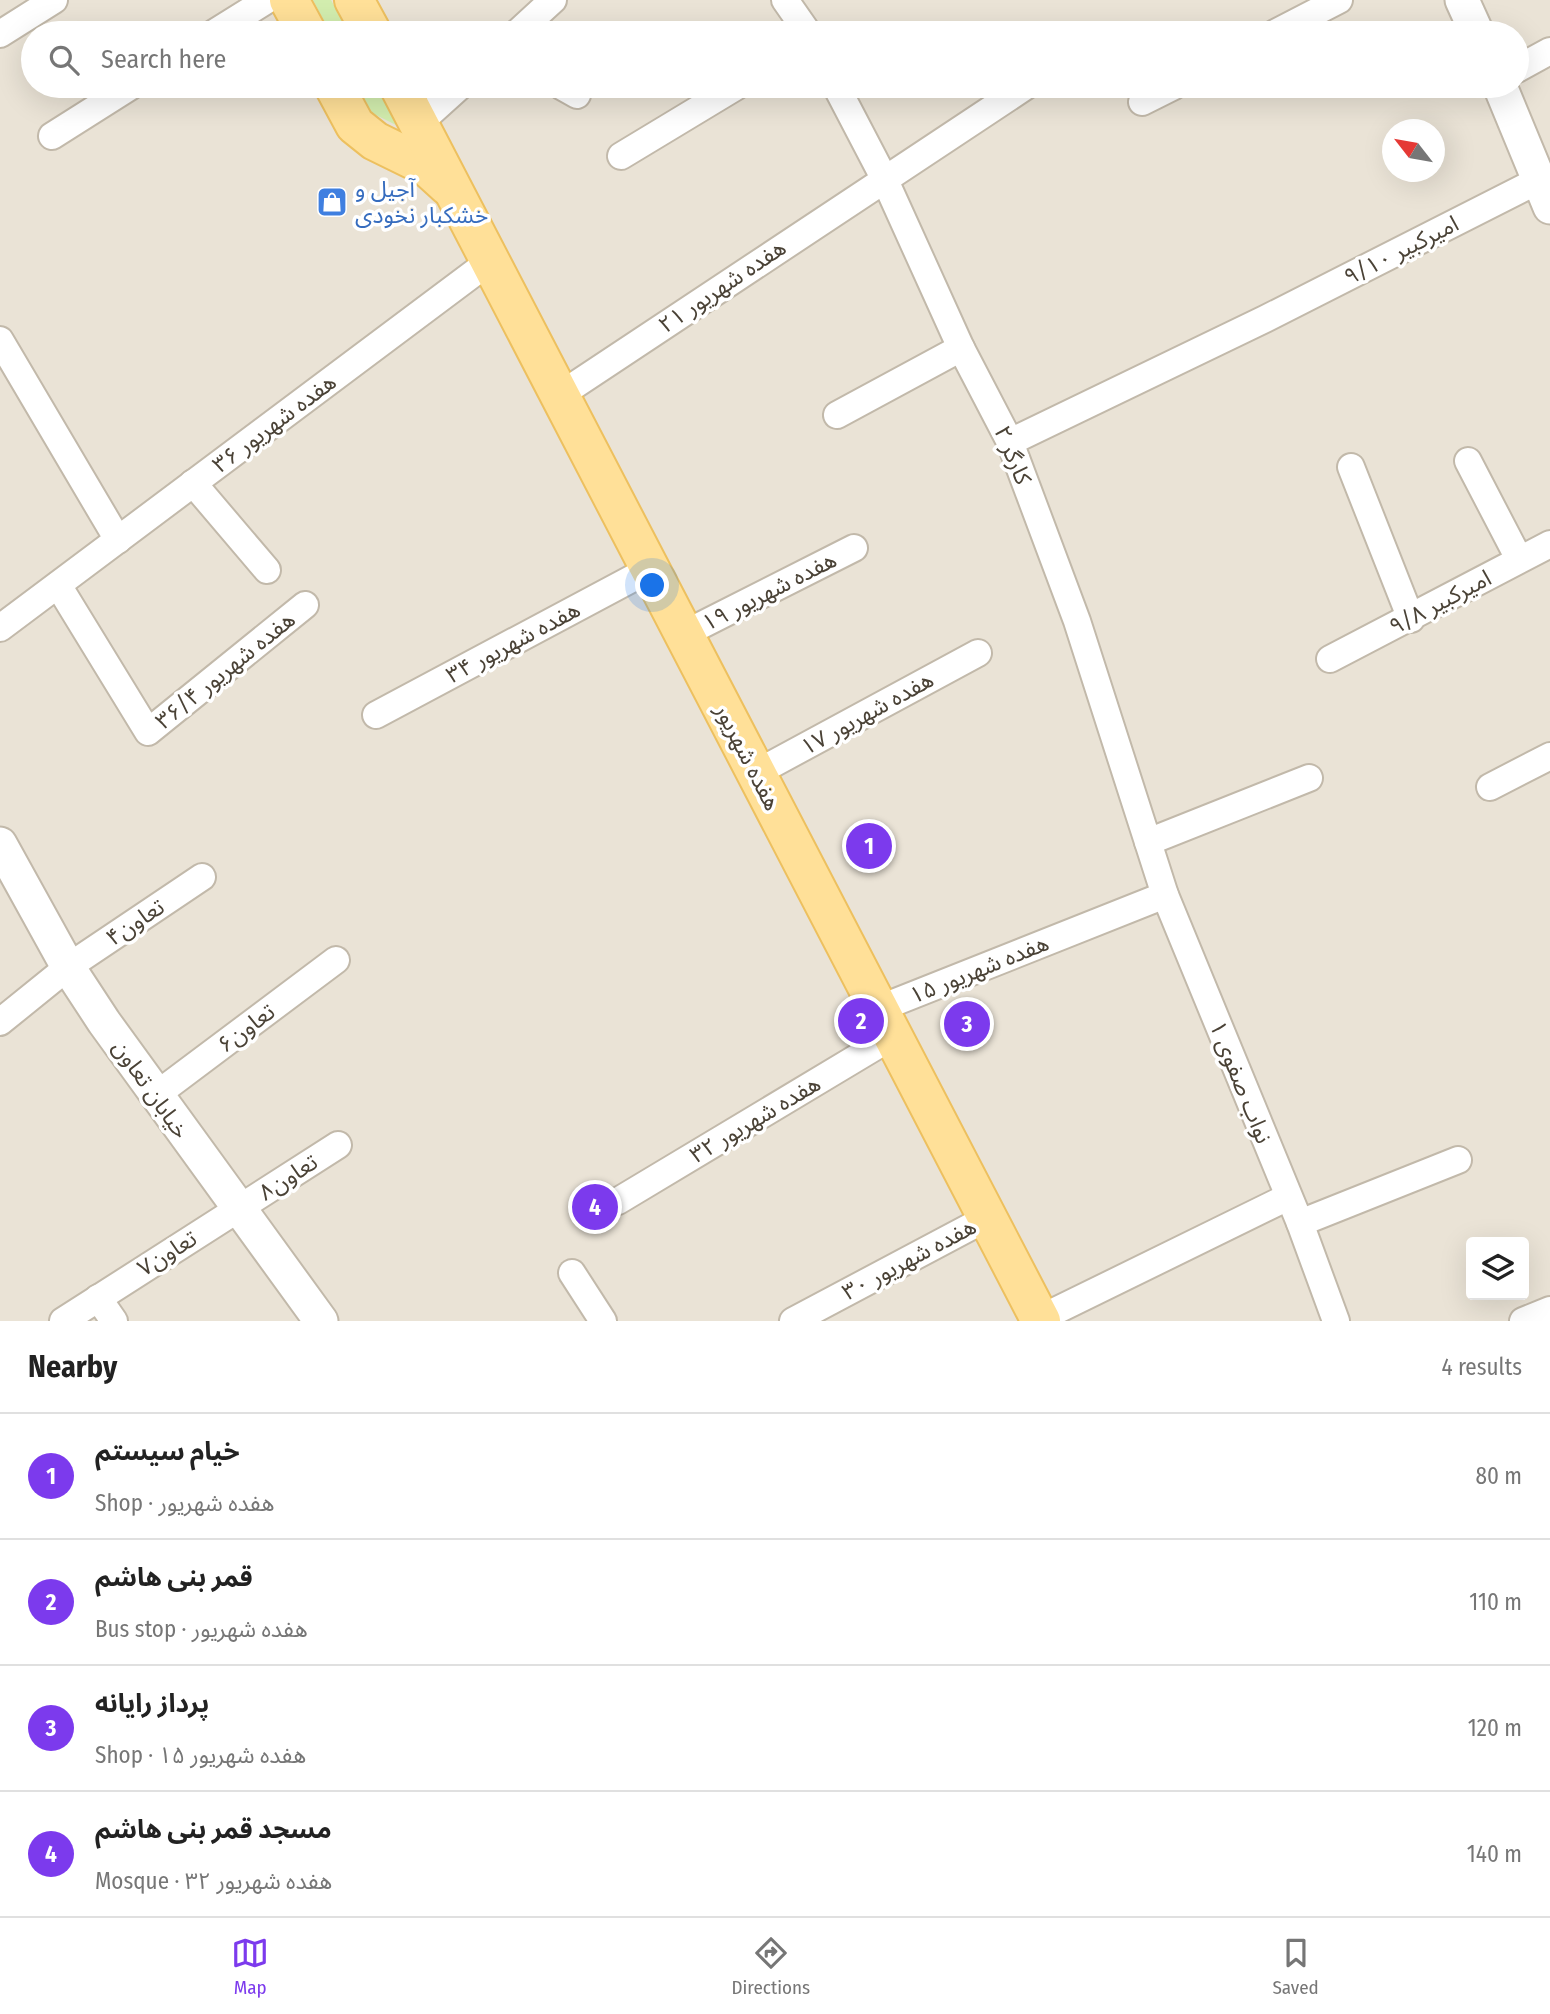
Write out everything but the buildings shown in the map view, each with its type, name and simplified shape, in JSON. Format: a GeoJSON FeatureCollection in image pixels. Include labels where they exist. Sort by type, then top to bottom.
{"type":"FeatureCollection","features":[{"type":"Feature","properties":{"kind":"main road"},"geometry":{"type":"LineString","coordinates":[[289,0],[300,21]]}},
{"type":"Feature","properties":{"kind":"main road"},"geometry":{"type":"LineString","coordinates":[[354,0],[365,21]]}},
{"type":"Feature","properties":{"kind":"main road","name":"هفده شهریور"},"geometry":{"type":"LineString","coordinates":[[340,98],[355,125],[375,141],[426,166],[455,192]]}},
{"type":"Feature","properties":{"kind":"main road","name":"هفده شهریور"},"geometry":{"type":"LineString","coordinates":[[405,98],[1040,1320]]}},
{"type":"Feature","properties":{"kind":"street"},"geometry":{"type":"LineString","coordinates":[[0,34],[54,0]]}},
{"type":"Feature","properties":{"kind":"street"},"geometry":{"type":"LineString","coordinates":[[233,21],[267,0]]}},
{"type":"Feature","properties":{"kind":"street"},"geometry":{"type":"LineString","coordinates":[[530,21],[553,0]]}},
{"type":"Feature","properties":{"kind":"street"},"geometry":{"type":"LineString","coordinates":[[785,0],[800,21]]}},
{"type":"Feature","properties":{"kind":"street"},"geometry":{"type":"LineString","coordinates":[[1298,21],[1339,0]]}},
{"type":"Feature","properties":{"kind":"street"},"geometry":{"type":"LineString","coordinates":[[1462,0],[1472,21]]}},
{"type":"Feature","properties":{"kind":"street"},"geometry":{"type":"LineString","coordinates":[[1529,62],[1550,51]]}},
{"type":"Feature","properties":{"kind":"street"},"geometry":{"type":"LineString","coordinates":[[52,136],[112,98]]}},
{"type":"Feature","properties":{"kind":"street"},"geometry":{"type":"LineString","coordinates":[[419,124],[447,98]]}},
{"type":"Feature","properties":{"kind":"street"},"geometry":{"type":"LineString","coordinates":[[621,156],[717,98]]}},
{"type":"Feature","properties":{"kind":"street","name":"کارگر ۲"},"geometry":{"type":"LineString","coordinates":[[842,98],[884,178],[961,348],[1010,442],[1077,621],[1148,842]]}},
{"type":"Feature","properties":{"kind":"street","name":"هفده شهریور ۲۱"},"geometry":{"type":"LineString","coordinates":[[560,395],[1007,98]]}},
{"type":"Feature","properties":{"kind":"street"},"geometry":{"type":"LineString","coordinates":[[1142,102],[1150,98]]}},
{"type":"Feature","properties":{"kind":"street"},"geometry":{"type":"LineString","coordinates":[[1505,98],[1543,194]]}},
{"type":"Feature","properties":{"kind":"street","name":"امیرکبیر ۹/۱۰"},"geometry":{"type":"LineString","coordinates":[[1010,442],[1265,319],[1543,194]]}},
{"type":"Feature","properties":{"kind":"street","name":"هفده شهریور ۳۶"},"geometry":{"type":"LineString","coordinates":[[0,628],[490,261]]}},
{"type":"Feature","properties":{"kind":"street"},"geometry":{"type":"LineString","coordinates":[[0,340],[118,540]]}},
{"type":"Feature","properties":{"kind":"street"},"geometry":{"type":"LineString","coordinates":[[837,415],[961,348]]}},
{"type":"Feature","properties":{"kind":"street"},"geometry":{"type":"LineString","coordinates":[[1468,461],[1519,559]]}},
{"type":"Feature","properties":{"kind":"street"},"geometry":{"type":"LineString","coordinates":[[1351,467],[1411,619]]}},
{"type":"Feature","properties":{"kind":"street"},"geometry":{"type":"LineString","coordinates":[[193,483],[267,570]]}},
{"type":"Feature","properties":{"kind":"street","name":"امیرکبیر ۹/۸"},"geometry":{"type":"LineString","coordinates":[[1330,659],[1550,544]]}},
{"type":"Feature","properties":{"kind":"street","name":"هفده شهریور ۱۹"},"geometry":{"type":"LineString","coordinates":[[684,634],[855,548]]}},
{"type":"Feature","properties":{"kind":"street","name":"هفده شهریور ۳۴"},"geometry":{"type":"LineString","coordinates":[[376,715],[650,569]]}},
{"type":"Feature","properties":{"kind":"street","name":"هفده شهریور ۳۶/۴"},"geometry":{"type":"LineString","coordinates":[[58,584],[148,732],[306,605]]}},
{"type":"Feature","properties":{"kind":"street","name":"هفده شهریور ۱۷"},"geometry":{"type":"LineString","coordinates":[[756,773],[978,653]]}},
{"type":"Feature","properties":{"kind":"street"},"geometry":{"type":"LineString","coordinates":[[1490,787],[1550,756]]}},
{"type":"Feature","properties":{"kind":"street"},"geometry":{"type":"LineString","coordinates":[[1148,842],[1309,778]]}},
{"type":"Feature","properties":{"kind":"street","name":"نواب صفوی ۱"},"geometry":{"type":"LineString","coordinates":[[1148,842],[1165,895],[1300,1223],[1336,1321]]}},
{"type":"Feature","properties":{"kind":"street","name":"خیابان تعاون"},"geometry":{"type":"LineString","coordinates":[[0,844],[68,967],[237,1209],[321,1321]]}},
{"type":"Feature","properties":{"kind":"street","name":"تعاون۴"},"geometry":{"type":"LineString","coordinates":[[0,1022],[68,967],[202,877]]}},
{"type":"Feature","properties":{"kind":"street","name":"هفده شهریور ۱۵"},"geometry":{"type":"LineString","coordinates":[[886,1023],[1080,928],[1165,895]]}},
{"type":"Feature","properties":{"kind":"street","name":"تعاون۶"},"geometry":{"type":"LineString","coordinates":[[156,1095],[336,960]]}},
{"type":"Feature","properties":{"kind":"street","name":"هفده شهریور ۳۲"},"geometry":{"type":"LineString","coordinates":[[618,1202],[886,1023]]}},
{"type":"Feature","properties":{"kind":"street","name":"تعاون۸"},"geometry":{"type":"LineString","coordinates":[[237,1209],[338,1145]]}},
{"type":"Feature","properties":{"kind":"street"},"geometry":{"type":"LineString","coordinates":[[1300,1223],[1458,1160]]}},
{"type":"Feature","properties":{"kind":"street"},"geometry":{"type":"LineString","coordinates":[[1040,1320],[1288,1197]]}},
{"type":"Feature","properties":{"kind":"street","name":"تعاون۷"},"geometry":{"type":"LineString","coordinates":[[63,1321],[237,1209]]}},
{"type":"Feature","properties":{"kind":"street","name":"هفده شهریور ۳۰"},"geometry":{"type":"LineString","coordinates":[[793,1321],[987,1218]]}},
{"type":"Feature","properties":{"kind":"street"},"geometry":{"type":"LineString","coordinates":[[572,1273],[603,1321]]}},
{"type":"Feature","properties":{"kind":"street"},"geometry":{"type":"LineString","coordinates":[[98,1297],[114,1321]]}},
{"type":"Feature","properties":{"kind":"street"},"geometry":{"type":"LineString","coordinates":[[1523,1321],[1550,1310]]}},
{"type":"Feature","properties":{"kind":"shaded area"},"geometry":{"type":"Polygon","coordinates":[[[0,0],[1550,0],[1550,1321],[0,1321],[0,0]]]}},
{"type":"Feature","properties":{"kind":"green space"},"geometry":{"type":"Polygon","coordinates":[[[313,0],[331,0],[342,21],[324,21],[313,0]]]}},
{"type":"Feature","properties":{"kind":"green space"},"geometry":{"type":"Polygon","coordinates":[[[364,98],[383,98],[398,126],[372,113],[364,98]]]}},
{"type":"Feature","properties":{"kind":"place","name":"آجیل و خشکبار نخودی"},"geometry":{"type":"Point","coordinates":[332,202]}},
{"type":"Feature","properties":{"kind":"place","name":"خیام سیستم"},"geometry":{"type":"Point","coordinates":[869,846]}},
{"type":"Feature","properties":{"kind":"place","name":"قمر بنی هاشم"},"geometry":{"type":"Point","coordinates":[861,1021]}},
{"type":"Feature","properties":{"kind":"place","name":"پرداز رایانه"},"geometry":{"type":"Point","coordinates":[967,1024]}},
{"type":"Feature","properties":{"kind":"place","name":"مسجد قمر بنی هاشم"},"geometry":{"type":"Point","coordinates":[595,1207]}}]}
